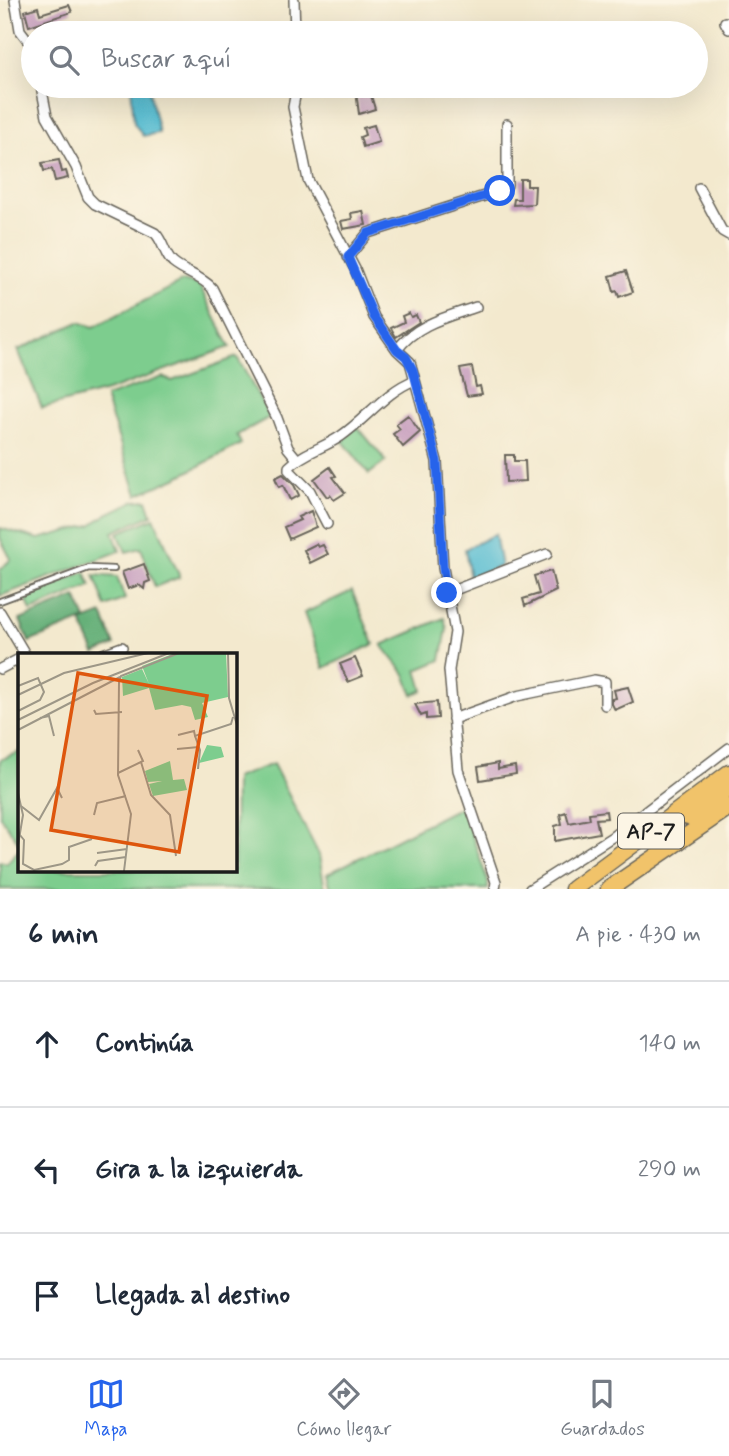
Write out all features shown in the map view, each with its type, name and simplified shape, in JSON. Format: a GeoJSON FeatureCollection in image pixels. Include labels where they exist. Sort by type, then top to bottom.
{"type":"FeatureCollection","features":[{"type":"Feature","properties":{"kind":"highway","name":"AP-7"},"geometry":{"type":"LineString","coordinates":[[574,889],[729,774]]}},
{"type":"Feature","properties":{"kind":"highway"},"geometry":{"type":"LineString","coordinates":[[574,889],[639,850],[729,789]]}},
{"type":"Feature","properties":{"kind":"highway"},"geometry":{"type":"LineString","coordinates":[[609,889],[729,807]]}},
{"type":"Feature","properties":{"kind":"street"},"geometry":{"type":"LineString","coordinates":[[15,0],[21,31]]}},
{"type":"Feature","properties":{"kind":"street"},"geometry":{"type":"LineString","coordinates":[[294,0],[295,21]]}},
{"type":"Feature","properties":{"kind":"street"},"geometry":{"type":"LineString","coordinates":[[43,98],[47,116],[76,167],[88,197],[95,204],[155,233],[172,261],[212,288],[277,418],[288,448],[297,459]]}},
{"type":"Feature","properties":{"kind":"street"},"geometry":{"type":"LineString","coordinates":[[295,98],[293,107],[308,180],[348,257],[374,317],[397,350],[406,357],[437,461],[443,568],[455,632],[449,670],[458,770],[496,882],[495,889]]}},
{"type":"Feature","properties":{"kind":"street"},"geometry":{"type":"LineString","coordinates":[[348,257],[368,233],[500,191],[507,185],[507,124]]}},
{"type":"Feature","properties":{"kind":"street"},"geometry":{"type":"LineString","coordinates":[[699,188],[722,231],[729,235]]}},
{"type":"Feature","properties":{"kind":"street"},"geometry":{"type":"LineString","coordinates":[[397,350],[406,338],[425,326],[476,307]]}},
{"type":"Feature","properties":{"kind":"street"},"geometry":{"type":"LineString","coordinates":[[327,524],[310,491],[289,467],[297,459],[340,437],[380,403],[415,380]]}},
{"type":"Feature","properties":{"kind":"street"},"geometry":{"type":"LineString","coordinates":[[447,593],[547,554]]}},
{"type":"Feature","properties":{"kind":"street"},"geometry":{"type":"LineString","coordinates":[[0,612],[24,653]]}},
{"type":"Feature","properties":{"kind":"street"},"geometry":{"type":"LineString","coordinates":[[106,653],[122,647]]}},
{"type":"Feature","properties":{"kind":"street"},"geometry":{"type":"LineString","coordinates":[[0,669],[18,660]]}},
{"type":"Feature","properties":{"kind":"street"},"geometry":{"type":"LineString","coordinates":[[453,719],[517,696],[594,680],[605,682],[605,705]]}},
{"type":"Feature","properties":{"kind":"street"},"geometry":{"type":"LineString","coordinates":[[530,889],[612,837],[729,748]]}},
{"type":"Feature","properties":{"kind":"lane"},"geometry":{"type":"LineString","coordinates":[[0,601],[89,568],[114,569]]}},
{"type":"Feature","properties":{"kind":"green space"},"geometry":{"type":"Polygon","coordinates":[[[183,281],[199,285],[230,347],[107,391],[42,408],[18,350],[79,322],[94,327],[183,281]]]}},
{"type":"Feature","properties":{"kind":"green space"},"geometry":{"type":"Polygon","coordinates":[[[237,357],[270,417],[237,435],[241,444],[137,495],[105,397],[163,377],[172,381],[237,357]]]}},
{"type":"Feature","properties":{"kind":"green space"},"geometry":{"type":"Polygon","coordinates":[[[357,426],[386,461],[369,474],[342,440],[357,426]]]}},
{"type":"Feature","properties":{"kind":"green space"},"geometry":{"type":"Polygon","coordinates":[[[147,500],[152,515],[113,532],[120,551],[0,596],[0,570],[11,559],[0,538],[0,528],[39,539],[91,525],[134,501],[147,500]]]}},
{"type":"Feature","properties":{"kind":"green space"},"geometry":{"type":"Polygon","coordinates":[[[154,518],[180,577],[155,587],[141,548],[126,552],[118,533],[154,518]]]}},
{"type":"Feature","properties":{"kind":"green space"},"geometry":{"type":"Polygon","coordinates":[[[85,572],[91,586],[31,611],[25,596],[85,572]]]}},
{"type":"Feature","properties":{"kind":"green space"},"geometry":{"type":"Polygon","coordinates":[[[94,575],[117,577],[125,599],[106,607],[94,575]]]}},
{"type":"Feature","properties":{"kind":"green space"},"geometry":{"type":"Polygon","coordinates":[[[352,591],[374,644],[324,668],[304,613],[352,591]]]}},
{"type":"Feature","properties":{"kind":"green space"},"geometry":{"type":"Polygon","coordinates":[[[76,597],[86,619],[29,642],[20,620],[76,597]]]}},
{"type":"Feature","properties":{"kind":"green space"},"geometry":{"type":"Polygon","coordinates":[[[102,614],[115,645],[95,653],[81,622],[102,614]]]}},
{"type":"Feature","properties":{"kind":"green space"},"geometry":{"type":"Polygon","coordinates":[[[444,618],[447,629],[441,660],[417,670],[423,690],[413,695],[405,674],[382,645],[444,618]]]}},
{"type":"Feature","properties":{"kind":"green space"},"geometry":{"type":"Polygon","coordinates":[[[18,752],[18,842],[0,816],[0,760],[18,752]]]}},
{"type":"Feature","properties":{"kind":"green space"},"geometry":{"type":"Polygon","coordinates":[[[273,764],[319,855],[325,889],[0,889],[0,861],[7,863],[18,850],[18,872],[236,872],[236,778],[273,764]]]}},
{"type":"Feature","properties":{"kind":"green space"},"geometry":{"type":"Polygon","coordinates":[[[462,806],[488,889],[331,889],[327,874],[462,806]]]}},
{"type":"Feature","properties":{"kind":"water"},"geometry":{"type":"Polygon","coordinates":[[[132,98],[151,98],[159,133],[143,136],[134,123],[132,98]]]}},
{"type":"Feature","properties":{"kind":"water"},"geometry":{"type":"Polygon","coordinates":[[[495,534],[501,566],[470,579],[465,549],[495,534]]]}},
{"type":"Feature","properties":{"kind":"building"},"geometry":{"type":"Polygon","coordinates":[[[69,5],[72,12],[44,21],[28,21],[25,11],[38,7],[40,14],[69,5]]]}},
{"type":"Feature","properties":{"kind":"building"},"geometry":{"type":"Polygon","coordinates":[[[357,98],[372,98],[375,109],[359,114],[357,98]]]}},
{"type":"Feature","properties":{"kind":"building"},"geometry":{"type":"Polygon","coordinates":[[[374,125],[379,142],[363,147],[360,137],[365,135],[363,128],[374,125]]]}},
{"type":"Feature","properties":{"kind":"building"},"geometry":{"type":"Polygon","coordinates":[[[59,160],[62,172],[66,171],[68,178],[55,181],[52,169],[44,171],[42,163],[59,160]]]}},
{"type":"Feature","properties":{"kind":"building"},"geometry":{"type":"Polygon","coordinates":[[[520,179],[527,179],[527,186],[535,186],[534,204],[513,205],[514,199],[520,199],[520,179]]]}},
{"type":"Feature","properties":{"kind":"building"},"geometry":{"type":"Polygon","coordinates":[[[363,211],[366,225],[343,229],[341,221],[352,219],[351,213],[363,211]]]}},
{"type":"Feature","properties":{"kind":"building"},"geometry":{"type":"Polygon","coordinates":[[[626,271],[633,292],[619,297],[617,291],[614,292],[610,276],[626,271]]]}},
{"type":"Feature","properties":{"kind":"building"},"geometry":{"type":"Polygon","coordinates":[[[409,313],[411,317],[416,315],[419,322],[396,337],[391,328],[404,322],[402,316],[409,313]]]}},
{"type":"Feature","properties":{"kind":"building"},"geometry":{"type":"Polygon","coordinates":[[[472,367],[476,387],[480,386],[482,394],[467,396],[460,369],[472,367]]]}},
{"type":"Feature","properties":{"kind":"building"},"geometry":{"type":"Polygon","coordinates":[[[408,415],[420,432],[403,447],[393,434],[400,429],[396,424],[408,415]]]}},
{"type":"Feature","properties":{"kind":"building"},"geometry":{"type":"Polygon","coordinates":[[[505,455],[514,455],[514,461],[525,461],[526,481],[506,482],[505,455]]]}},
{"type":"Feature","properties":{"kind":"building"},"geometry":{"type":"Polygon","coordinates":[[[330,467],[336,476],[333,477],[345,493],[334,500],[330,495],[327,497],[314,479],[330,467]]]}},
{"type":"Feature","properties":{"kind":"building"},"geometry":{"type":"Polygon","coordinates":[[[283,474],[299,495],[290,500],[283,485],[279,487],[275,478],[283,474]]]}},
{"type":"Feature","properties":{"kind":"building"},"geometry":{"type":"Polygon","coordinates":[[[311,511],[316,527],[289,539],[284,527],[300,520],[298,517],[311,511]]]}},
{"type":"Feature","properties":{"kind":"building"},"geometry":{"type":"Polygon","coordinates":[[[316,544],[318,547],[323,545],[328,554],[310,563],[304,550],[316,544]]]}},
{"type":"Feature","properties":{"kind":"building"},"geometry":{"type":"Polygon","coordinates":[[[144,564],[150,581],[145,583],[144,589],[139,585],[128,589],[122,572],[144,564]]]}},
{"type":"Feature","properties":{"kind":"building"},"geometry":{"type":"Polygon","coordinates":[[[551,571],[556,591],[525,606],[523,599],[539,594],[534,576],[551,571]]]}},
{"type":"Feature","properties":{"kind":"building"},"geometry":{"type":"Polygon","coordinates":[[[355,658],[363,676],[348,682],[340,664],[355,658]]]}},
{"type":"Feature","properties":{"kind":"building"},"geometry":{"type":"Polygon","coordinates":[[[628,687],[633,702],[615,710],[612,704],[612,699],[616,698],[614,690],[628,687]]]}},
{"type":"Feature","properties":{"kind":"building"},"geometry":{"type":"Polygon","coordinates":[[[437,702],[438,718],[426,719],[426,714],[421,716],[415,704],[437,702]]]}},
{"type":"Feature","properties":{"kind":"building"},"geometry":{"type":"Polygon","coordinates":[[[498,763],[498,769],[515,766],[516,774],[480,780],[478,767],[498,763]]]}},
{"type":"Feature","properties":{"kind":"building"},"geometry":{"type":"Polygon","coordinates":[[[606,811],[607,818],[596,819],[599,833],[555,841],[555,826],[562,824],[560,814],[566,812],[569,823],[590,819],[589,813],[606,811]]]}},
{"type":"Feature","properties":{"kind":"route"},"geometry":{"type":"LineString","coordinates":[[447,593],[443,568],[437,461],[413,370],[410,362],[397,350],[374,317],[348,257],[368,233],[500,191]]}}]}
